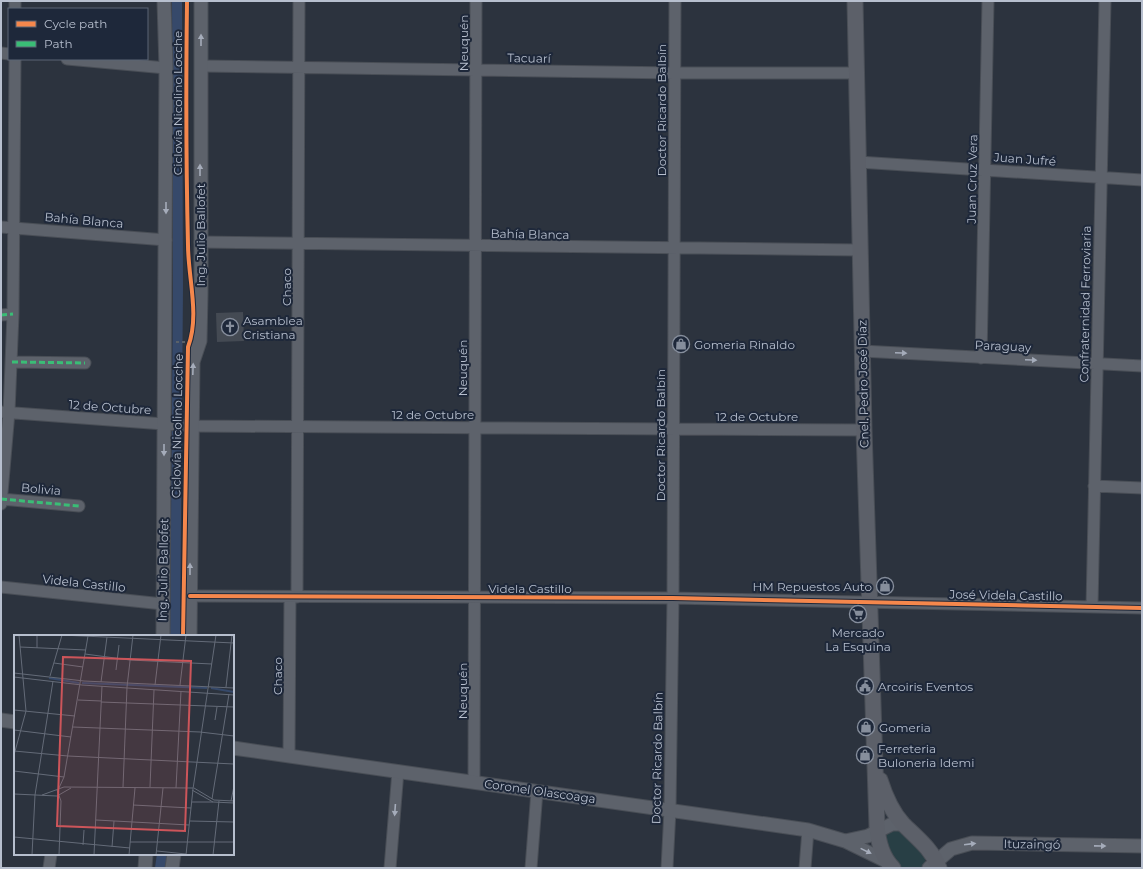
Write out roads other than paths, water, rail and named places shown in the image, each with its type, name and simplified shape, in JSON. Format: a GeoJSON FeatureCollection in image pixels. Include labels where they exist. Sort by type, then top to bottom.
{"type":"FeatureCollection","features":[{"type":"Feature","properties":{"kind":"main road","name":"Cnel. Pedro José Díaz"},"geometry":{"type":"LineString","coordinates":[[855,1],[869,602],[881,846],[890,865]]}},
{"type":"Feature","properties":{"kind":"main road","name":"Cnel. Pedro José Díaz"},"geometry":{"type":"LineString","coordinates":[[876,767],[889,802],[903,824],[932,863]]}},
{"type":"Feature","properties":{"kind":"street","name":"Ing. Julio Ballofet"},"geometry":{"type":"LineString","coordinates":[[163,635],[168,425],[166,68],[164,1]]}},
{"type":"Feature","properties":{"kind":"street","name":"Ing. Julio Ballofet"},"geometry":{"type":"LineString","coordinates":[[190,635],[187,426],[193,362],[200,341],[201,1]]}},
{"type":"Feature","properties":{"kind":"street","name":"Chaco"},"geometry":{"type":"LineString","coordinates":[[289,756],[298,426],[299,1]]}},
{"type":"Feature","properties":{"kind":"street","name":"Neuquén"},"geometry":{"type":"LineString","coordinates":[[474,782],[476,1]]}},
{"type":"Feature","properties":{"kind":"street","name":"Doctor Ricardo Balbín"},"geometry":{"type":"LineString","coordinates":[[667,868],[670,810],[674,428],[673,249],[675,1]]}},
{"type":"Feature","properties":{"kind":"street","name":"Juan Cruz Vera"},"geometry":{"type":"LineString","coordinates":[[981,358],[988,1]]}},
{"type":"Feature","properties":{"kind":"street","name":"Confraternidad Ferroviaria"},"geometry":{"type":"LineString","coordinates":[[1092,607],[1096,363],[1105,1]]}},
{"type":"Feature","properties":{"kind":"street"},"geometry":{"type":"LineString","coordinates":[[1,500],[5,412],[12,362],[15,228],[15,60]]}},
{"type":"Feature","properties":{"kind":"street"},"geometry":{"type":"LineString","coordinates":[[79,60],[166,68]]}},
{"type":"Feature","properties":{"kind":"street","name":"Tacuarí"},"geometry":{"type":"LineString","coordinates":[[201,66],[674,73],[856,73]]}},
{"type":"Feature","properties":{"kind":"street","name":"Juan Jufré"},"geometry":{"type":"LineString","coordinates":[[858,162],[1142,180]]}},
{"type":"Feature","properties":{"kind":"street","name":"Bahía Blanca"},"geometry":{"type":"LineString","coordinates":[[1,226],[166,240]]}},
{"type":"Feature","properties":{"kind":"street","name":"Bahía Blanca"},"geometry":{"type":"LineString","coordinates":[[200,242],[673,249],[860,250]]}},
{"type":"Feature","properties":{"kind":"street"},"geometry":{"type":"LineString","coordinates":[[1,315],[13,314]]}},
{"type":"Feature","properties":{"kind":"street","name":"Paraguay"},"geometry":{"type":"LineString","coordinates":[[862,351],[1142,366]]}},
{"type":"Feature","properties":{"kind":"street"},"geometry":{"type":"LineString","coordinates":[[12,362],[85,363]]}},
{"type":"Feature","properties":{"kind":"street","name":"12 de Octubre"},"geometry":{"type":"LineString","coordinates":[[5,412],[187,426],[864,430]]}},
{"type":"Feature","properties":{"kind":"street"},"geometry":{"type":"LineString","coordinates":[[1094,486],[1142,488]]}},
{"type":"Feature","properties":{"kind":"street","name":"Bolivia"},"geometry":{"type":"LineString","coordinates":[[1,500],[79,506]]}},
{"type":"Feature","properties":{"kind":"street","name":"Videla Castillo"},"geometry":{"type":"LineString","coordinates":[[1,587],[163,604]]}},
{"type":"Feature","properties":{"kind":"street","name":"Videla Castillo"},"geometry":{"type":"LineString","coordinates":[[190,596],[672,598],[869,602]]}},
{"type":"Feature","properties":{"kind":"street","name":"José Videla Castillo"},"geometry":{"type":"LineString","coordinates":[[869,602],[1142,608]]}},
{"type":"Feature","properties":{"kind":"street"},"geometry":{"type":"LineString","coordinates":[[1,720],[14,722]]}},
{"type":"Feature","properties":{"kind":"street","name":"Coronel Olascoaga"},"geometry":{"type":"LineString","coordinates":[[234,748],[808,830],[845,841],[890,865]]}},
{"type":"Feature","properties":{"kind":"street"},"geometry":{"type":"LineString","coordinates":[[390,868],[398,771]]}},
{"type":"Feature","properties":{"kind":"street"},"geometry":{"type":"LineString","coordinates":[[531,868],[537,791]]}},
{"type":"Feature","properties":{"kind":"street"},"geometry":{"type":"LineString","coordinates":[[845,841],[881,830],[892,824],[903,824]]}},
{"type":"Feature","properties":{"kind":"street"},"geometry":{"type":"LineString","coordinates":[[805,868],[808,830]]}},
{"type":"Feature","properties":{"kind":"street","name":"Ituzaingó"},"geometry":{"type":"LineString","coordinates":[[932,863],[951,850],[972,843],[1142,846]]}},
{"type":"Feature","properties":{"kind":"street"},"geometry":{"type":"LineString","coordinates":[[49,868],[51,855]]}},
{"type":"Feature","properties":{"kind":"street"},"geometry":{"type":"LineString","coordinates":[[145,868],[146,855]]}},
{"type":"Feature","properties":{"kind":"street"},"geometry":{"type":"LineString","coordinates":[[172,868],[174,855]]}},
{"type":"Feature","properties":{"kind":"waterway"},"geometry":{"type":"LineString","coordinates":[[175,635],[178,288],[177,1]]}},
{"type":"Feature","properties":{"kind":"waterway"},"geometry":{"type":"LineString","coordinates":[[160,868],[162,855]]}},
{"type":"Feature","properties":{"kind":"place","name":"Asamblea Cristiana"},"geometry":{"type":"Point","coordinates":[230,327]}},
{"type":"Feature","properties":{"kind":"place","name":"Gomeria Rinaldo"},"geometry":{"type":"Point","coordinates":[681,344]}},
{"type":"Feature","properties":{"kind":"place","name":"HM Repuestos Auto"},"geometry":{"type":"Point","coordinates":[885,586]}},
{"type":"Feature","properties":{"kind":"place","name":"Mercado La Esquina"},"geometry":{"type":"Point","coordinates":[858,614]}},
{"type":"Feature","properties":{"kind":"place","name":"Arcoiris Eventos"},"geometry":{"type":"Point","coordinates":[865,686]}},
{"type":"Feature","properties":{"kind":"place","name":"Gomeria"},"geometry":{"type":"Point","coordinates":[866,727]}},
{"type":"Feature","properties":{"kind":"place","name":"Ferreteria Buloneria Idemi"},"geometry":{"type":"Point","coordinates":[865,755]}}]}
